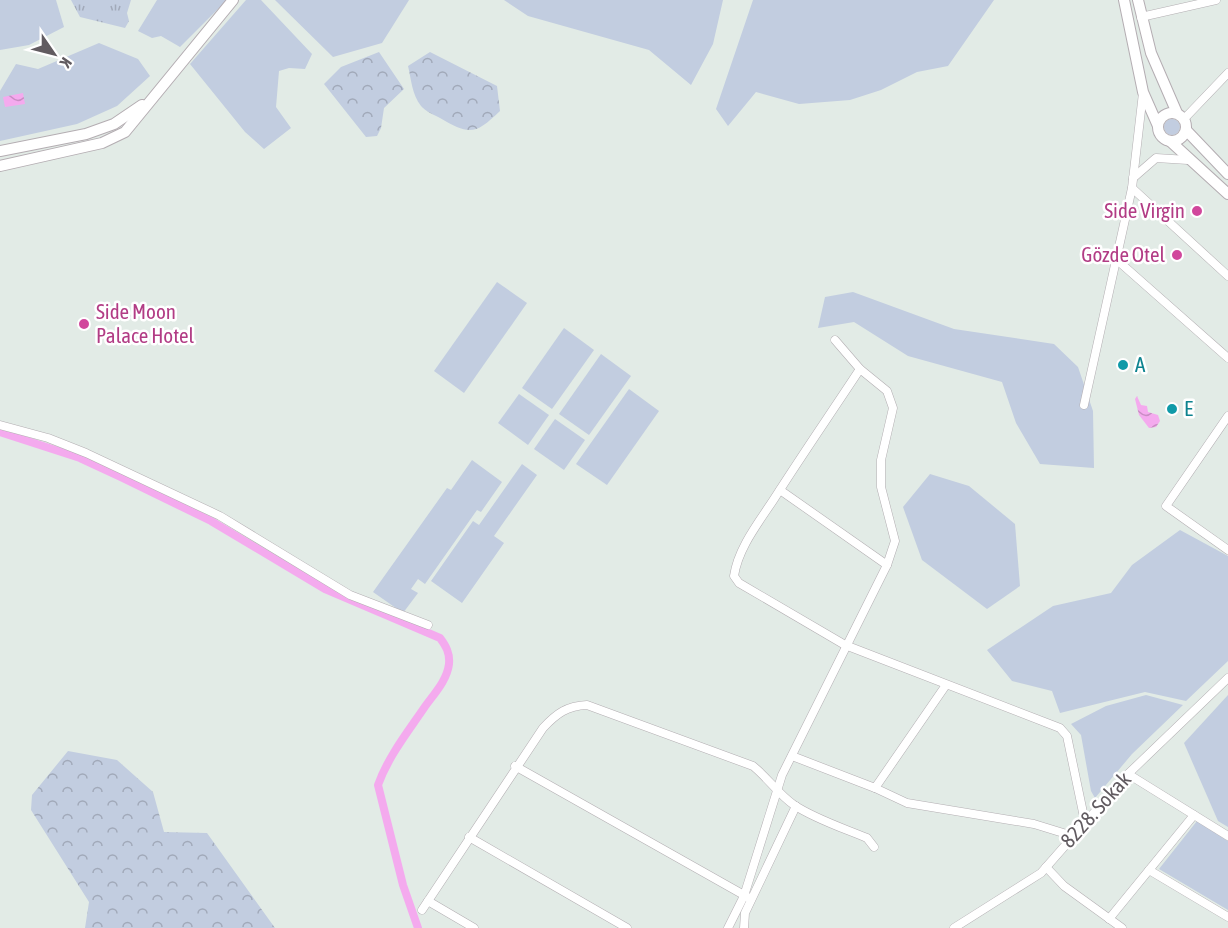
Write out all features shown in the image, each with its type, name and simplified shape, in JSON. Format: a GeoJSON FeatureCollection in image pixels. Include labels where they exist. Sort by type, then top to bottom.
{"type":"FeatureCollection","features":[{"type":"Feature","properties":{"kind":"main road"},"geometry":{"type":"LineString","coordinates":[[0,166],[102,143],[125,132],[233,0]]}},
{"type":"Feature","properties":{"kind":"main road"},"geometry":{"type":"LineString","coordinates":[[1124,0],[1143,92],[1161,136],[1170,141],[1188,160],[1228,194]]}},
{"type":"Feature","properties":{"kind":"main road"},"geometry":{"type":"LineString","coordinates":[[1138,0],[1151,53],[1182,121],[1228,174]]}},
{"type":"Feature","properties":{"kind":"main road"},"geometry":{"type":"LineString","coordinates":[[0,151],[86,134],[114,124],[150,100]]}},
{"type":"Feature","properties":{"kind":"main road"},"geometry":{"type":"LineString","coordinates":[[1158,126],[1164,115],[1182,121]]}},
{"type":"Feature","properties":{"kind":"main road"},"geometry":{"type":"LineString","coordinates":[[1170,141],[1182,137],[1182,121]]}},
{"type":"Feature","properties":{"kind":"street"},"geometry":{"type":"LineString","coordinates":[[1141,17],[1216,0]]}},
{"type":"Feature","properties":{"kind":"street"},"geometry":{"type":"LineString","coordinates":[[1182,121],[1227,76]]}},
{"type":"Feature","properties":{"kind":"street"},"geometry":{"type":"LineString","coordinates":[[1084,405],[1132,188],[1143,92]]}},
{"type":"Feature","properties":{"kind":"street"},"geometry":{"type":"LineString","coordinates":[[1133,178],[1156,158],[1188,160]]}},
{"type":"Feature","properties":{"kind":"street"},"geometry":{"type":"LineString","coordinates":[[1132,188],[1228,276]]}},
{"type":"Feature","properties":{"kind":"street"},"geometry":{"type":"LineString","coordinates":[[1117,260],[1228,358]]}},
{"type":"Feature","properties":{"kind":"street"},"geometry":{"type":"LineString","coordinates":[[744,928],[748,897],[777,792],[845,645],[886,565],[895,541],[881,487],[881,460],[893,408],[887,391],[860,369],[835,340]]}},
{"type":"Feature","properties":{"kind":"street"},"geometry":{"type":"LineString","coordinates":[[860,369],[811,439],[743,549],[734,576],[739,583],[845,645],[1060,728],[1067,736],[1085,822]]}},
{"type":"Feature","properties":{"kind":"street"},"geometry":{"type":"LineString","coordinates":[[1228,416],[1166,506],[1228,550]]}},
{"type":"Feature","properties":{"kind":"street"},"geometry":{"type":"LineString","coordinates":[[0,425],[48,438],[96,458],[220,516],[350,595],[428,625]]}},
{"type":"Feature","properties":{"kind":"street"},"geometry":{"type":"LineString","coordinates":[[780,490],[886,565]]}},
{"type":"Feature","properties":{"kind":"street","name":"8228. Sokak"},"geometry":{"type":"LineString","coordinates":[[954,928],[1046,867],[1128,774],[1228,678]]}},
{"type":"Feature","properties":{"kind":"street"},"geometry":{"type":"LineString","coordinates":[[875,788],[946,685]]}},
{"type":"Feature","properties":{"kind":"street"},"geometry":{"type":"LineString","coordinates":[[422,910],[515,766],[555,715],[571,706],[588,705],[753,766],[766,777],[777,792],[795,806],[867,838],[874,847]]}},
{"type":"Feature","properties":{"kind":"street"},"geometry":{"type":"LineString","coordinates":[[792,756],[907,803],[1034,824],[1073,836]]}},
{"type":"Feature","properties":{"kind":"street"},"geometry":{"type":"LineString","coordinates":[[515,766],[748,897]]}},
{"type":"Feature","properties":{"kind":"street"},"geometry":{"type":"LineString","coordinates":[[1128,774],[1228,836]]}},
{"type":"Feature","properties":{"kind":"street"},"geometry":{"type":"LineString","coordinates":[[728,928],[748,897],[795,806]]}},
{"type":"Feature","properties":{"kind":"street"},"geometry":{"type":"LineString","coordinates":[[1109,919],[1194,815]]}},
{"type":"Feature","properties":{"kind":"street"},"geometry":{"type":"LineString","coordinates":[[469,837],[627,928]]}},
{"type":"Feature","properties":{"kind":"street"},"geometry":{"type":"LineString","coordinates":[[1046,867],[1064,886],[1122,928]]}},
{"type":"Feature","properties":{"kind":"street"},"geometry":{"type":"LineString","coordinates":[[1149,870],[1228,917]]}},
{"type":"Feature","properties":{"kind":"street"},"geometry":{"type":"LineString","coordinates":[[428,901],[474,928]]}},
{"type":"Feature","properties":{"kind":"green space"},"geometry":{"type":"Polygon","coordinates":[[[0,0],[56,0],[64,27],[29,45],[0,50],[0,0]]]}},
{"type":"Feature","properties":{"kind":"green space"},"geometry":{"type":"Polygon","coordinates":[[[71,0],[131,0],[127,13],[129,21],[125,28],[80,17],[71,0]]]}},
{"type":"Feature","properties":{"kind":"green space"},"geometry":{"type":"Polygon","coordinates":[[[157,0],[227,0],[180,47],[161,36],[152,38],[138,31],[157,0]]]}},
{"type":"Feature","properties":{"kind":"green space"},"geometry":{"type":"Polygon","coordinates":[[[246,0],[261,0],[312,54],[305,69],[289,68],[279,71],[276,107],[291,128],[264,149],[245,132],[190,64],[246,0]]]}},
{"type":"Feature","properties":{"kind":"green space"},"geometry":{"type":"Polygon","coordinates":[[[275,0],[409,0],[382,43],[333,57],[275,0]]]}},
{"type":"Feature","properties":{"kind":"green space"},"geometry":{"type":"Polygon","coordinates":[[[504,0],[723,0],[713,44],[691,85],[649,50],[528,16],[504,0]]]}},
{"type":"Feature","properties":{"kind":"green space"},"geometry":{"type":"Polygon","coordinates":[[[753,0],[994,0],[948,66],[917,72],[881,90],[850,100],[799,104],[756,92],[728,126],[716,109],[753,0]]]}},
{"type":"Feature","properties":{"kind":"green space"},"geometry":{"type":"Polygon","coordinates":[[[99,43],[138,59],[150,76],[117,106],[77,124],[0,141],[0,91],[16,64],[38,69],[99,43]]]}},
{"type":"Feature","properties":{"kind":"green space"},"geometry":{"type":"Polygon","coordinates":[[[379,52],[404,89],[384,108],[381,128],[377,136],[366,137],[324,84],[341,67],[379,52]]]}},
{"type":"Feature","properties":{"kind":"green space"},"geometry":{"type":"Polygon","coordinates":[[[430,52],[497,86],[500,111],[478,128],[466,130],[450,124],[423,108],[414,92],[408,66],[430,52]]]}},
{"type":"Feature","properties":{"kind":"green space"},"geometry":{"type":"Polygon","coordinates":[[[1169,119],[1175,119],[1180,127],[1178,133],[1169,135],[1164,130],[1164,124],[1169,119]]]}},
{"type":"Feature","properties":{"kind":"green space"},"geometry":{"type":"Polygon","coordinates":[[[497,282],[527,303],[464,393],[434,371],[497,282]]]}},
{"type":"Feature","properties":{"kind":"green space"},"geometry":{"type":"Polygon","coordinates":[[[853,292],[954,329],[1054,344],[1078,367],[1093,411],[1094,468],[1040,464],[1016,423],[1002,382],[908,356],[854,322],[818,328],[825,297],[853,292]]]}},
{"type":"Feature","properties":{"kind":"green space"},"geometry":{"type":"Polygon","coordinates":[[[564,328],[594,350],[552,409],[522,388],[564,328]]]}},
{"type":"Feature","properties":{"kind":"green space"},"geometry":{"type":"Polygon","coordinates":[[[601,354],[631,376],[589,435],[559,414],[601,354]]]}},
{"type":"Feature","properties":{"kind":"green space"},"geometry":{"type":"Polygon","coordinates":[[[629,389],[659,411],[607,485],[576,464],[629,389]]]}},
{"type":"Feature","properties":{"kind":"green space"},"geometry":{"type":"Polygon","coordinates":[[[519,394],[549,415],[528,445],[498,423],[519,394]]]}},
{"type":"Feature","properties":{"kind":"green space"},"geometry":{"type":"Polygon","coordinates":[[[555,419],[585,440],[564,470],[534,449],[555,419]]]}},
{"type":"Feature","properties":{"kind":"green space"},"geometry":{"type":"Polygon","coordinates":[[[472,460],[502,482],[481,512],[477,510],[425,584],[418,579],[411,589],[418,593],[403,613],[373,592],[447,488],[451,490],[472,460]]]}},
{"type":"Feature","properties":{"kind":"green space"},"geometry":{"type":"Polygon","coordinates":[[[522,464],[537,475],[494,536],[504,543],[462,603],[431,581],[473,521],[479,525],[522,464]]]}},
{"type":"Feature","properties":{"kind":"green space"},"geometry":{"type":"Polygon","coordinates":[[[930,474],[969,486],[1015,524],[1020,586],[987,609],[922,560],[903,507],[930,474]]]}},
{"type":"Feature","properties":{"kind":"green space"},"geometry":{"type":"Polygon","coordinates":[[[1180,530],[1228,556],[1228,661],[1186,701],[1145,692],[1060,713],[1052,691],[1012,681],[987,650],[1053,606],[1111,593],[1132,565],[1180,530]]]}},
{"type":"Feature","properties":{"kind":"green space"},"geometry":{"type":"Polygon","coordinates":[[[1146,695],[1183,705],[1132,754],[1095,798],[1091,791],[1081,735],[1071,724],[1106,706],[1146,695]]]}},
{"type":"Feature","properties":{"kind":"green space"},"geometry":{"type":"Polygon","coordinates":[[[1228,695],[1228,827],[1218,821],[1184,743],[1228,695]]]}},
{"type":"Feature","properties":{"kind":"green space"},"geometry":{"type":"Polygon","coordinates":[[[68,751],[117,760],[153,792],[164,832],[207,833],[275,928],[85,928],[89,902],[31,810],[32,795],[68,751]]]}},
{"type":"Feature","properties":{"kind":"green space"},"geometry":{"type":"Polygon","coordinates":[[[1197,821],[1228,841],[1228,910],[1159,869],[1197,821]]]}},
{"type":"Feature","properties":{"kind":"water"},"geometry":{"type":"Polygon","coordinates":[[[23,93],[25,104],[5,107],[3,97],[23,93]]]}},
{"type":"Feature","properties":{"kind":"water"},"geometry":{"type":"Polygon","coordinates":[[[1137,396],[1141,405],[1147,406],[1148,412],[1158,415],[1160,421],[1156,427],[1149,428],[1139,415],[1135,399],[1137,396]]]}},
{"type":"Feature","properties":{"kind":"waterway"},"geometry":{"type":"LineString","coordinates":[[0,432],[80,458],[121,477],[211,521],[325,589],[440,638],[449,656],[446,676],[398,745],[378,785],[403,885],[418,928]]}},
{"type":"Feature","properties":{"kind":"place","name":"Side Virgin"},"geometry":{"type":"Point","coordinates":[1197,211]}},
{"type":"Feature","properties":{"kind":"place","name":"Gözde Otel"},"geometry":{"type":"Point","coordinates":[1177,255]}},
{"type":"Feature","properties":{"kind":"place","name":"Side Moon Palace Hotel"},"geometry":{"type":"Point","coordinates":[84,324]}},
{"type":"Feature","properties":{"kind":"place","name":"A"},"geometry":{"type":"Point","coordinates":[1123,365]}},
{"type":"Feature","properties":{"kind":"place","name":"E"},"geometry":{"type":"Point","coordinates":[1172,409]}}]}
